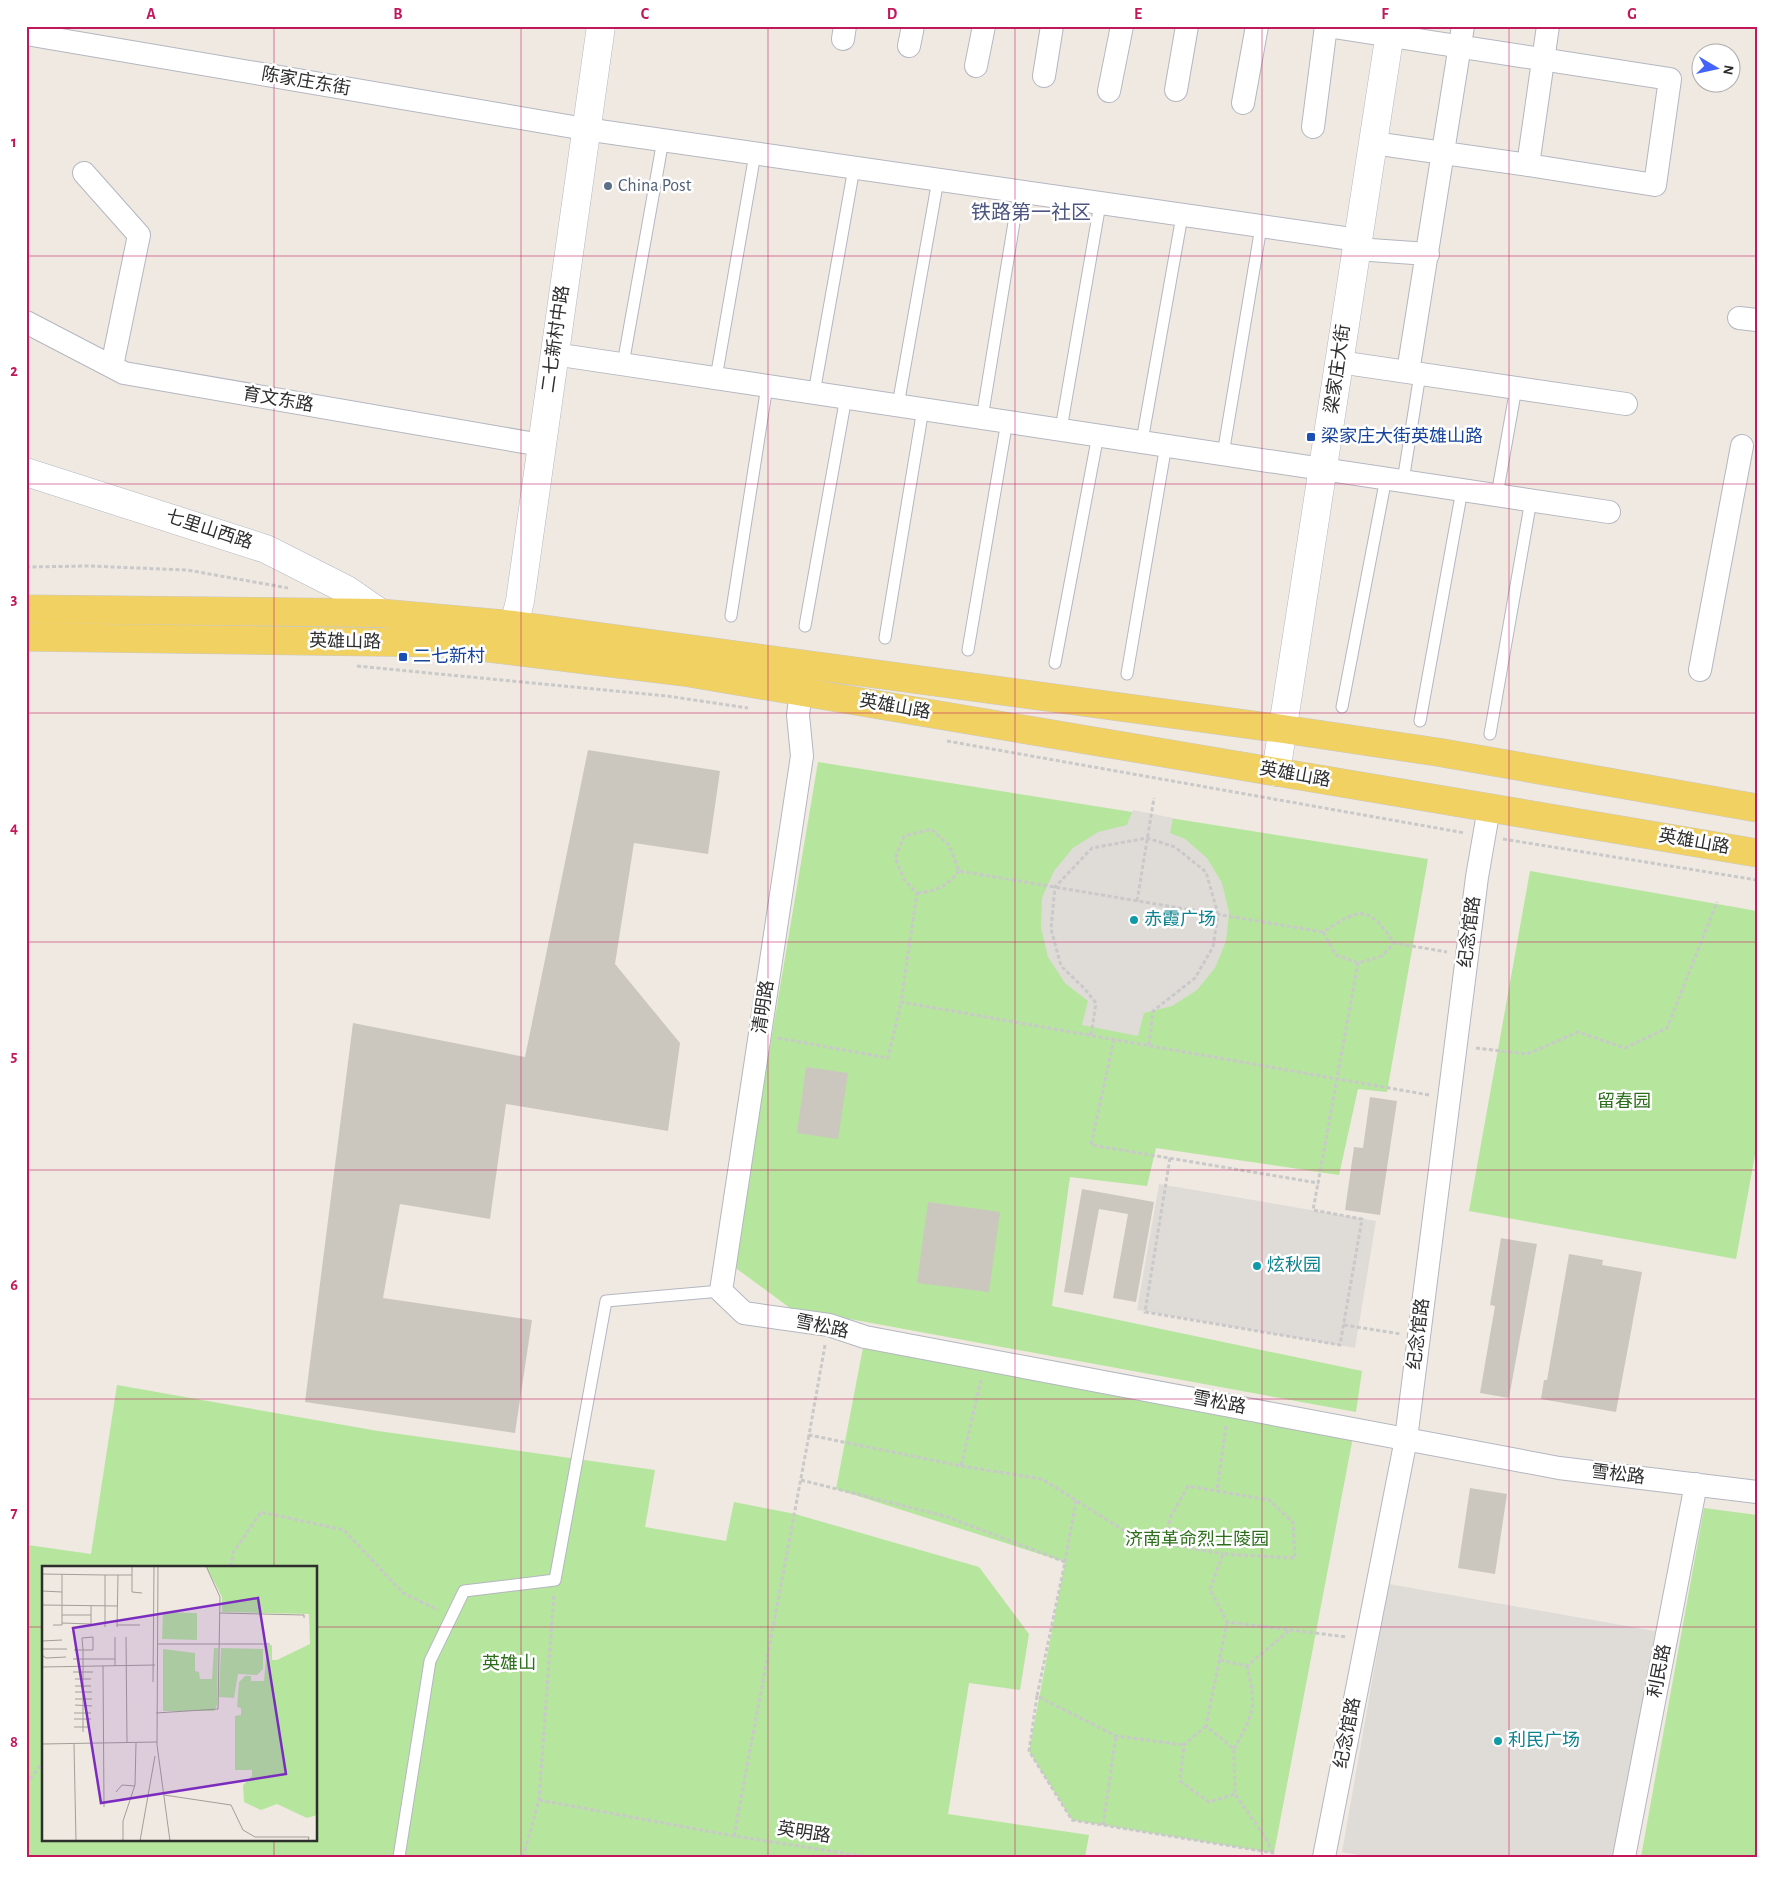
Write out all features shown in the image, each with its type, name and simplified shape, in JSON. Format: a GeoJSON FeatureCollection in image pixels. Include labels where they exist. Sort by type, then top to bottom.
{"type":"FeatureCollection","features":[{"type":"Feature","properties":{"kind":"main road","name":"英雄山路"},"geometry":{"type":"LineString","coordinates":[[26,609],[380,614],[514,638],[684,672],[1757,853]]}},
{"type":"Feature","properties":{"kind":"main road","name":"英雄山路"},"geometry":{"type":"LineString","coordinates":[[26,637],[447,644],[514,638],[1283,729],[1437,752],[1757,808]]}},
{"type":"Feature","properties":{"kind":"street","name":"二七新村中路"},"geometry":{"type":"LineString","coordinates":[[514,638],[601,26]]}},
{"type":"Feature","properties":{"kind":"street"},"geometry":{"type":"LineString","coordinates":[[976,66],[984,26]]}},
{"type":"Feature","properties":{"kind":"street"},"geometry":{"type":"LineString","coordinates":[[1044,76],[1052,26]]}},
{"type":"Feature","properties":{"kind":"street"},"geometry":{"type":"LineString","coordinates":[[1109,90],[1122,26]]}},
{"type":"Feature","properties":{"kind":"street"},"geometry":{"type":"LineString","coordinates":[[1176,90],[1187,26]]}},
{"type":"Feature","properties":{"kind":"street"},"geometry":{"type":"LineString","coordinates":[[1243,103],[1257,26]]}},
{"type":"Feature","properties":{"kind":"street"},"geometry":{"type":"LineString","coordinates":[[1313,127],[1326,26],[1462,37],[1543,60],[1670,79],[1654,185],[1373,143]]}},
{"type":"Feature","properties":{"kind":"street"},"geometry":{"type":"LineString","coordinates":[[1528,165],[1548,26]]}},
{"type":"Feature","properties":{"kind":"street","name":"梁家庄大街"},"geometry":{"type":"LineString","coordinates":[[1276,772],[1390,31]]}},
{"type":"Feature","properties":{"kind":"street","name":"陈家庄东街"},"geometry":{"type":"LineString","coordinates":[[26,34],[586,129],[1260,227],[1357,245],[1428,254]]}},
{"type":"Feature","properties":{"kind":"street"},"geometry":{"type":"LineString","coordinates":[[1414,373],[1428,254],[1462,37]]}},
{"type":"Feature","properties":{"kind":"street"},"geometry":{"type":"LineString","coordinates":[[84,173],[139,235],[112,366]]}},
{"type":"Feature","properties":{"kind":"street","name":"育文东路"},"geometry":{"type":"LineString","coordinates":[[26,322],[124,372],[541,445]]}},
{"type":"Feature","properties":{"kind":"street"},"geometry":{"type":"LineString","coordinates":[[554,354],[1609,512]]}},
{"type":"Feature","properties":{"kind":"street"},"geometry":{"type":"LineString","coordinates":[[1339,362],[1626,404]]}},
{"type":"Feature","properties":{"kind":"street"},"geometry":{"type":"LineString","coordinates":[[1700,670],[1741,446]]}},
{"type":"Feature","properties":{"kind":"street","name":"七里山西路"},"geometry":{"type":"LineString","coordinates":[[26,472],[266,549],[347,590],[380,614]]}},
{"type":"Feature","properties":{"kind":"street","name":"清明路"},"geometry":{"type":"LineString","coordinates":[[721,1291],[802,756],[798,715],[801,691]]}},
{"type":"Feature","properties":{"kind":"street","name":"纪念馆路"},"geometry":{"type":"LineString","coordinates":[[1324,1857],[1406,1439],[1467,955],[1483,836],[1489,808]]}},
{"type":"Feature","properties":{"kind":"street","name":"雪松路"},"geometry":{"type":"LineString","coordinates":[[721,1291],[744,1313],[829,1325],[865,1337],[1559,1468],[1757,1492]]}},
{"type":"Feature","properties":{"kind":"street","name":"利民路"},"geometry":{"type":"LineString","coordinates":[[1624,1857],[1696,1484]]}},
{"type":"Feature","properties":{"kind":"lane"},"geometry":{"type":"LineString","coordinates":[[623,364],[663,140]]}},
{"type":"Feature","properties":{"kind":"lane"},"geometry":{"type":"LineString","coordinates":[[716,378],[755,154]]}},
{"type":"Feature","properties":{"kind":"lane"},"geometry":{"type":"LineString","coordinates":[[814,392],[854,168]]}},
{"type":"Feature","properties":{"kind":"lane"},"geometry":{"type":"LineString","coordinates":[[898,405],[938,180]]}},
{"type":"Feature","properties":{"kind":"lane"},"geometry":{"type":"LineString","coordinates":[[982,418],[1019,192]]}},
{"type":"Feature","properties":{"kind":"lane"},"geometry":{"type":"LineString","coordinates":[[1062,429],[1100,204]]}},
{"type":"Feature","properties":{"kind":"lane"},"geometry":{"type":"LineString","coordinates":[[1142,442],[1182,216]]}},
{"type":"Feature","properties":{"kind":"lane"},"geometry":{"type":"LineString","coordinates":[[1224,454],[1260,227]]}},
{"type":"Feature","properties":{"kind":"lane"},"geometry":{"type":"LineString","coordinates":[[1342,707],[1395,479],[1414,373]]}},
{"type":"Feature","properties":{"kind":"lane"},"geometry":{"type":"LineString","coordinates":[[731,616],[767,386]]}},
{"type":"Feature","properties":{"kind":"lane"},"geometry":{"type":"LineString","coordinates":[[1497,495],[1516,388]]}},
{"type":"Feature","properties":{"kind":"lane"},"geometry":{"type":"LineString","coordinates":[[805,626],[846,397]]}},
{"type":"Feature","properties":{"kind":"lane"},"geometry":{"type":"LineString","coordinates":[[885,638],[923,409]]}},
{"type":"Feature","properties":{"kind":"lane"},"geometry":{"type":"LineString","coordinates":[[968,650],[1007,421]]}},
{"type":"Feature","properties":{"kind":"lane"},"geometry":{"type":"LineString","coordinates":[[1055,663],[1098,435]]}},
{"type":"Feature","properties":{"kind":"lane"},"geometry":{"type":"LineString","coordinates":[[1127,674],[1166,445]]}},
{"type":"Feature","properties":{"kind":"lane"},"geometry":{"type":"LineString","coordinates":[[1420,721],[1462,490]]}},
{"type":"Feature","properties":{"kind":"lane"},"geometry":{"type":"LineString","coordinates":[[1490,734],[1531,500]]}},
{"type":"Feature","properties":{"kind":"lane"},"geometry":{"type":"LineString","coordinates":[[399,1857],[430,1661],[464,1591],[555,1580],[606,1301],[721,1291]]}},
{"type":"Feature","properties":{"kind":"path"},"geometry":{"type":"LineString","coordinates":[[356,666],[667,696],[751,708]]}},
{"type":"Feature","properties":{"kind":"path"},"geometry":{"type":"LineString","coordinates":[[944,741],[1483,836],[1757,880]]}},
{"type":"Feature","properties":{"kind":"path"},"geometry":{"type":"LineString","coordinates":[[1137,901],[1154,798]]}},
{"type":"Feature","properties":{"kind":"path"},"geometry":{"type":"LineString","coordinates":[[931,829],[949,845],[959,871],[949,883],[941,888],[933,892],[917,893],[905,881],[895,858],[904,836],[931,829]]}},
{"type":"Feature","properties":{"kind":"path"},"geometry":{"type":"LineString","coordinates":[[1091,1035],[1096,1003],[1084,988],[1061,966],[1051,929],[1055,887],[1092,848],[1147,838],[1175,847],[1206,872],[1218,914],[1213,947],[1195,978],[1153,1011],[1149,1045]]}},
{"type":"Feature","properties":{"kind":"path"},"geometry":{"type":"LineString","coordinates":[[959,871],[1323,932],[1352,913],[1367,915],[1381,923],[1394,943],[1467,955]]}},
{"type":"Feature","properties":{"kind":"path"},"geometry":{"type":"LineString","coordinates":[[760,1034],[888,1058],[901,1002],[917,893]]}},
{"type":"Feature","properties":{"kind":"path"},"geometry":{"type":"LineString","coordinates":[[1456,1046],[1527,1054],[1578,1032],[1625,1048],[1667,1028],[1717,902]]}},
{"type":"Feature","properties":{"kind":"path"},"geometry":{"type":"LineString","coordinates":[[1323,932],[1336,955],[1358,963],[1382,956],[1394,943]]}},
{"type":"Feature","properties":{"kind":"path"},"geometry":{"type":"LineString","coordinates":[[1170,1158],[1145,1312],[1340,1345],[1362,1219],[1313,1210],[1358,963]]}},
{"type":"Feature","properties":{"kind":"path"},"geometry":{"type":"LineString","coordinates":[[901,1002],[1449,1098]]}},
{"type":"Feature","properties":{"kind":"path"},"geometry":{"type":"LineString","coordinates":[[1114,1039],[1091,1145],[1318,1183]]}},
{"type":"Feature","properties":{"kind":"path"},"geometry":{"type":"LineString","coordinates":[[734,1836],[829,1325]]}},
{"type":"Feature","properties":{"kind":"path"},"geometry":{"type":"LineString","coordinates":[[1344,1325],[1419,1337]]}},
{"type":"Feature","properties":{"kind":"path"},"geometry":{"type":"LineString","coordinates":[[961,1466],[986,1360]]}},
{"type":"Feature","properties":{"kind":"path"},"geometry":{"type":"LineString","coordinates":[[1217,1491],[1229,1405]]}},
{"type":"Feature","properties":{"kind":"path"},"geometry":{"type":"LineString","coordinates":[[809,1435],[961,1466],[1042,1479],[1136,1538],[1223,1554],[1295,1558],[1293,1522],[1269,1500],[1188,1486],[1170,1518],[1165,1543]]}},
{"type":"Feature","properties":{"kind":"path"},"geometry":{"type":"LineString","coordinates":[[801,1480],[948,1517],[1065,1562]]}},
{"type":"Feature","properties":{"kind":"path"},"geometry":{"type":"LineString","coordinates":[[1076,1500],[1037,1696],[1029,1751],[1072,1820],[1275,1855]]}},
{"type":"Feature","properties":{"kind":"path"},"geometry":{"type":"LineString","coordinates":[[232,1566],[233,1553],[261,1512],[344,1530],[403,1593],[451,1616]]}},
{"type":"Feature","properties":{"kind":"path"},"geometry":{"type":"LineString","coordinates":[[1223,1554],[1210,1589],[1227,1622],[1220,1660],[1206,1726],[1184,1745],[1180,1781],[1209,1802],[1235,1794]]}},
{"type":"Feature","properties":{"kind":"path"},"geometry":{"type":"LineString","coordinates":[[523,1857],[539,1800],[555,1580]]}},
{"type":"Feature","properties":{"kind":"path"},"geometry":{"type":"LineString","coordinates":[[1227,1622],[1367,1639]]}},
{"type":"Feature","properties":{"kind":"path"},"geometry":{"type":"LineString","coordinates":[[1247,1666],[1290,1630]]}},
{"type":"Feature","properties":{"kind":"path"},"geometry":{"type":"LineString","coordinates":[[1220,1660],[1247,1666]]}},
{"type":"Feature","properties":{"kind":"path"},"geometry":{"type":"LineString","coordinates":[[1247,1666],[1253,1693],[1252,1717],[1234,1749],[1235,1794],[1265,1837],[1275,1855]]}},
{"type":"Feature","properties":{"kind":"path"},"geometry":{"type":"LineString","coordinates":[[1037,1696],[1116,1736],[1184,1745]]}},
{"type":"Feature","properties":{"kind":"path"},"geometry":{"type":"LineString","coordinates":[[1206,1726],[1234,1749]]}},
{"type":"Feature","properties":{"kind":"path"},"geometry":{"type":"LineString","coordinates":[[1103,1825],[1116,1736]]}},
{"type":"Feature","properties":{"kind":"path"},"geometry":{"type":"LineString","coordinates":[[26,1784],[42,1764]]}},
{"type":"Feature","properties":{"kind":"path","name":"英明路"},"geometry":{"type":"LineString","coordinates":[[539,1800],[734,1836],[869,1857]]}},
{"type":"Feature","properties":{"kind":"green space"},"geometry":{"type":"Polygon","coordinates":[[[818,762],[1428,859],[1387,1092],[1358,1089],[1339,1175],[1156,1148],[1147,1186],[1070,1177],[1052,1306],[1362,1371],[1356,1412],[790,1308],[733,1266],[818,762]]]}},
{"type":"Feature","properties":{"kind":"green space","name":"留春园"},"geometry":{"type":"Polygon","coordinates":[[[1530,871],[1757,911],[1757,1144],[1736,1259],[1469,1211],[1530,871]]]}},
{"type":"Feature","properties":{"kind":"green space","name":"济南革命烈士陵园"},"geometry":{"type":"Polygon","coordinates":[[[865,1337],[1353,1437],[1274,1853],[1072,1820],[1029,1751],[1065,1562],[836,1489],[865,1337]]]}},
{"type":"Feature","properties":{"kind":"green space","name":"英雄山"},"geometry":{"type":"Polygon","coordinates":[[[117,1385],[378,1431],[655,1470],[645,1527],[726,1541],[734,1502],[795,1514],[979,1567],[1029,1634],[1020,1690],[969,1683],[948,1814],[1089,1835],[1085,1857],[26,1857],[26,1543],[28,1545],[91,1554],[117,1385]]]}},
{"type":"Feature","properties":{"kind":"green space"},"geometry":{"type":"Polygon","coordinates":[[[1704,1508],[1757,1515],[1757,1857],[1641,1857],[1704,1508]]]}},
{"type":"Feature","properties":{"kind":"shaded area","name":"赤霞广场"},"geometry":{"type":"Polygon","coordinates":[[[1133,810],[1173,818],[1170,833],[1185,839],[1207,858],[1222,883],[1229,912],[1226,941],[1215,968],[1197,990],[1172,1006],[1144,1013],[1138,1036],[1082,1025],[1088,1001],[1065,983],[1048,957],[1041,928],[1042,898],[1054,871],[1073,848],[1098,832],[1127,825],[1133,810]]]}},
{"type":"Feature","properties":{"kind":"shaded area","name":"炫秋园"},"geometry":{"type":"Polygon","coordinates":[[[1159,1184],[1376,1221],[1355,1348],[1137,1310],[1159,1184]]]}},
{"type":"Feature","properties":{"kind":"shaded area","name":"利民广场"},"geometry":{"type":"Polygon","coordinates":[[[1389,1584],[1655,1631],[1615,1857],[1369,1857],[1342,1852],[1389,1584]]]}},
{"type":"Feature","properties":{"kind":"building"},"geometry":{"type":"Polygon","coordinates":[[[588,750],[720,771],[708,854],[634,843],[615,964],[680,1043],[668,1131],[506,1104],[490,1219],[400,1204],[383,1298],[532,1320],[515,1433],[305,1402],[353,1023],[525,1057],[588,750]]]}},
{"type":"Feature","properties":{"kind":"building"},"geometry":{"type":"Polygon","coordinates":[[[806,1067],[848,1073],[838,1139],[797,1133],[806,1067]]]}},
{"type":"Feature","properties":{"kind":"building"},"geometry":{"type":"Polygon","coordinates":[[[1370,1097],[1397,1101],[1380,1215],[1345,1210],[1354,1147],[1363,1148],[1370,1097]]]}},
{"type":"Feature","properties":{"kind":"building"},"geometry":{"type":"Polygon","coordinates":[[[1082,1189],[1154,1202],[1136,1302],[1113,1298],[1128,1214],[1099,1209],[1083,1295],[1064,1292],[1082,1189]]]}},
{"type":"Feature","properties":{"kind":"building"},"geometry":{"type":"Polygon","coordinates":[[[928,1202],[1000,1212],[989,1292],[917,1283],[928,1202]]]}},
{"type":"Feature","properties":{"kind":"building"},"geometry":{"type":"Polygon","coordinates":[[[1501,1238],[1537,1244],[1509,1398],[1480,1393],[1495,1306],[1490,1305],[1501,1238]]]}},
{"type":"Feature","properties":{"kind":"building"},"geometry":{"type":"Polygon","coordinates":[[[1569,1254],[1603,1260],[1602,1265],[1642,1272],[1616,1412],[1541,1399],[1544,1380],[1547,1380],[1569,1254]]]}},
{"type":"Feature","properties":{"kind":"building"},"geometry":{"type":"Polygon","coordinates":[[[1470,1488],[1507,1494],[1495,1574],[1458,1568],[1470,1488]]]}},
{"type":"Feature","properties":{"kind":"place","name":"China Post"},"geometry":{"type":"Point","coordinates":[608,186]}},
{"type":"Feature","properties":{"kind":"place","name":"梁家庄大街英雄山路"},"geometry":{"type":"Point","coordinates":[1311,437]}},
{"type":"Feature","properties":{"kind":"place","name":"二七新村"},"geometry":{"type":"Point","coordinates":[403,657]}},
{"type":"Feature","properties":{"kind":"place","name":"赤霞广场"},"geometry":{"type":"Point","coordinates":[1134,920]}},
{"type":"Feature","properties":{"kind":"place","name":"炫秋园"},"geometry":{"type":"Point","coordinates":[1257,1266]}},
{"type":"Feature","properties":{"kind":"place","name":"利民广场"},"geometry":{"type":"Point","coordinates":[1498,1741]}},
{"type":"Feature","properties":{"kind":"district","name":"铁路第一社区"},"geometry":{"type":"Point","coordinates":[1031,213]}}]}
